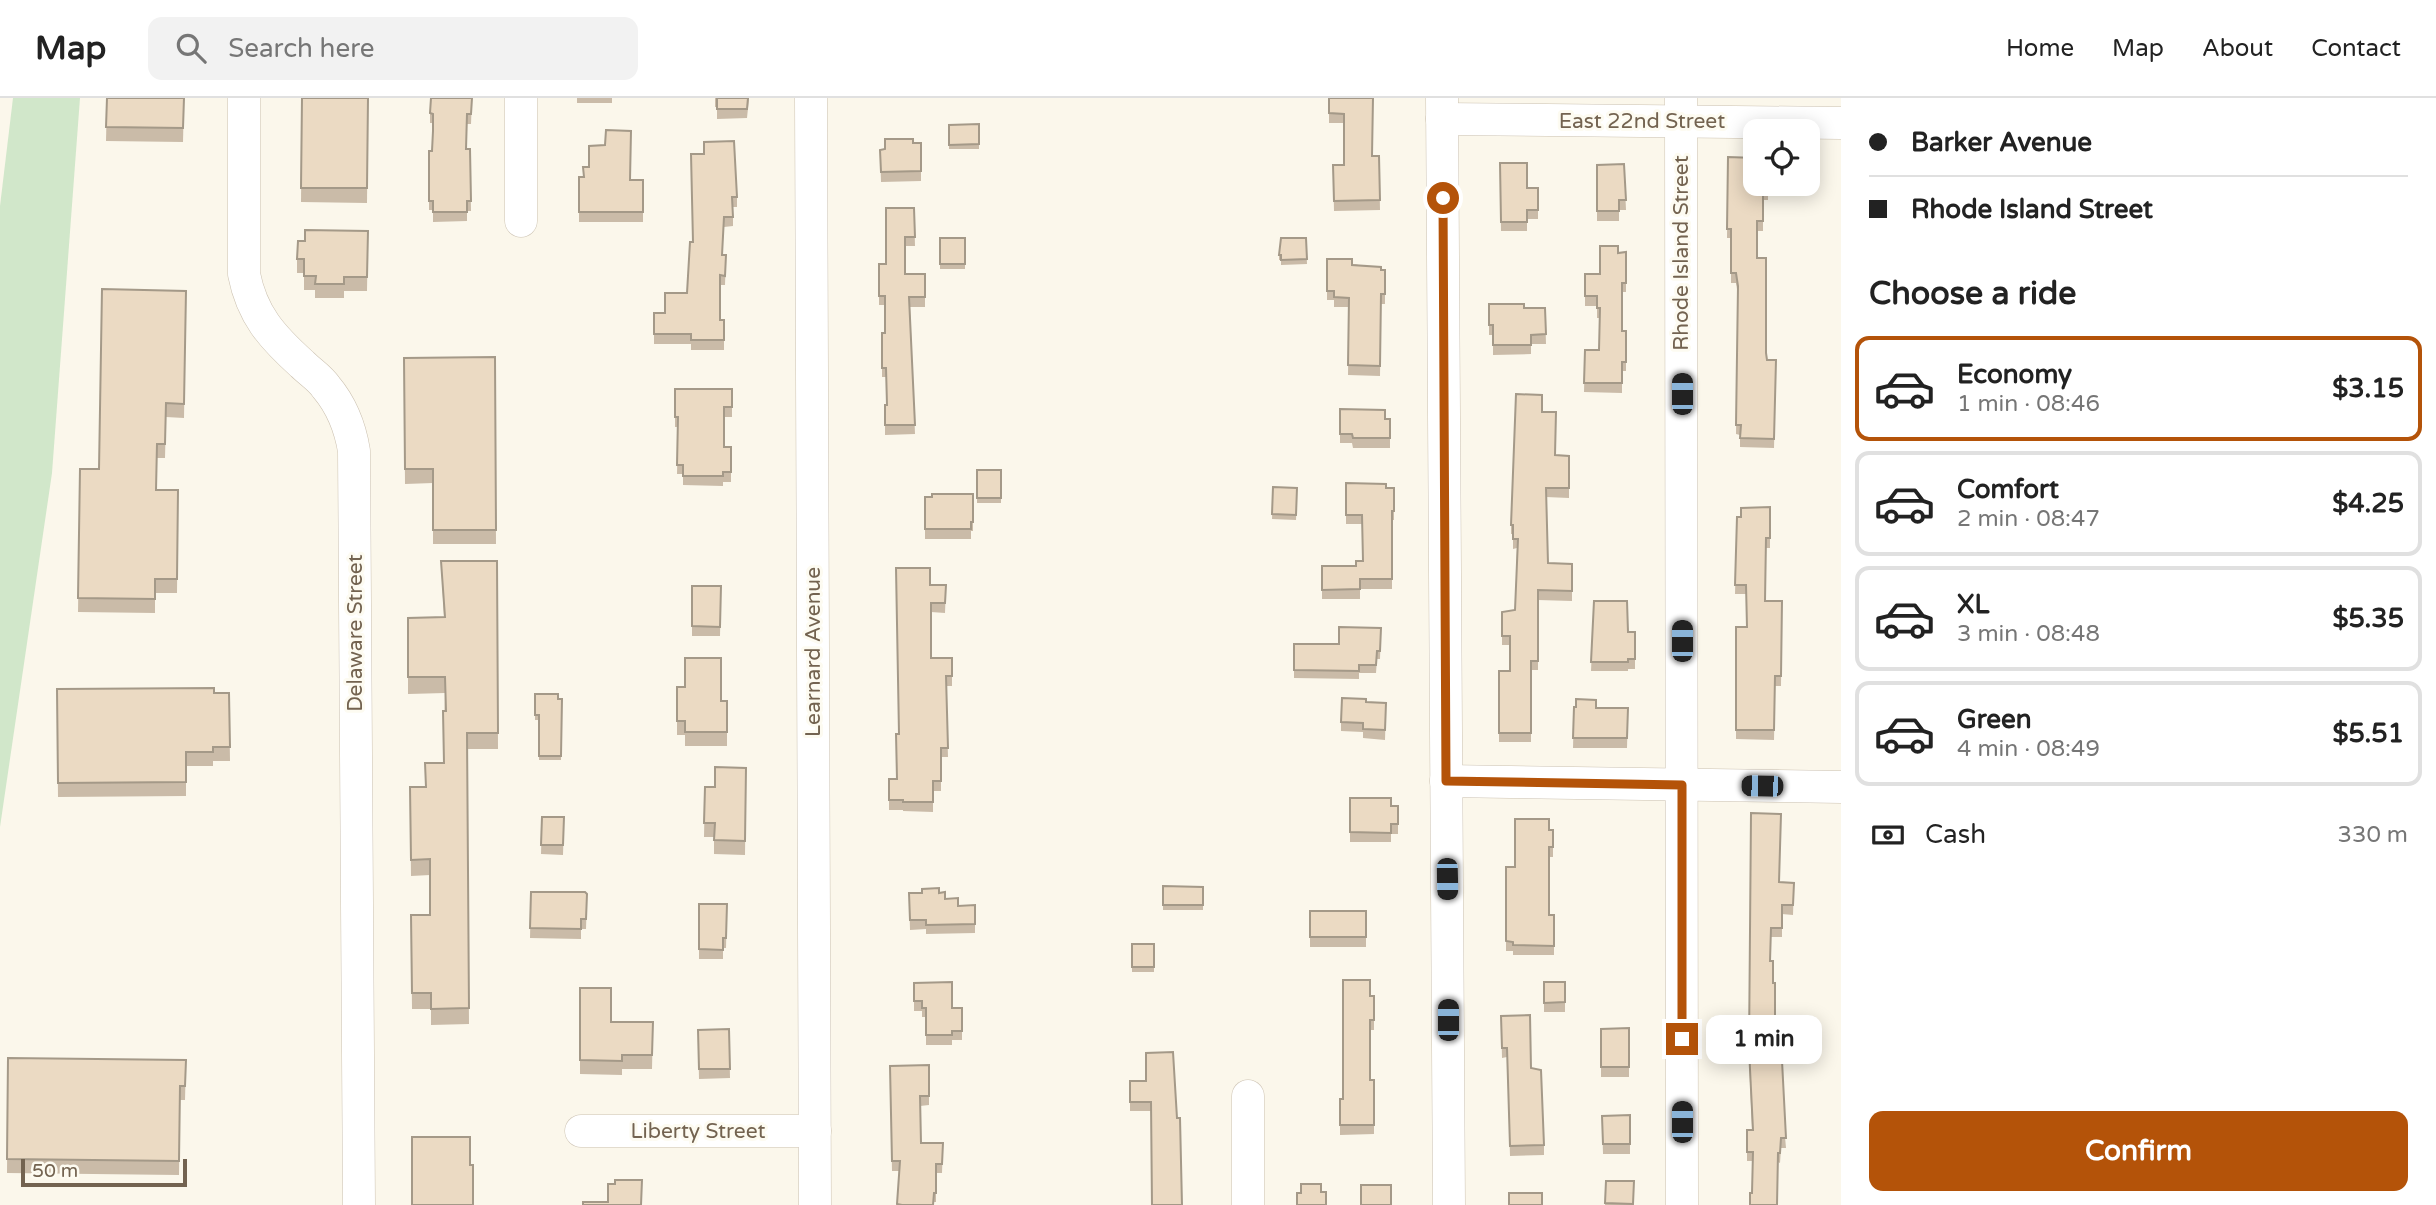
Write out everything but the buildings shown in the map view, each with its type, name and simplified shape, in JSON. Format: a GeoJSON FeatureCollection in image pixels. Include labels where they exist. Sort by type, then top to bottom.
{"type":"FeatureCollection","features":[{"type":"Feature","properties":{"kind":"street","name":"Delaware Street"},"geometry":{"type":"LineString","coordinates":[[244,98],[244,274],[248,295],[265,327],[324,384],[337,401],[348,425],[354,451],[359,1205]]}},
{"type":"Feature","properties":{"kind":"street"},"geometry":{"type":"LineString","coordinates":[[521,98],[522,221]]}},
{"type":"Feature","properties":{"kind":"street","name":"Learnard Avenue"},"geometry":{"type":"LineString","coordinates":[[811,98],[816,1205]]}},
{"type":"Feature","properties":{"kind":"street"},"geometry":{"type":"LineString","coordinates":[[1442,109],[1449,1205]]}},
{"type":"Feature","properties":{"kind":"street","name":"East 22nd Street"},"geometry":{"type":"LineString","coordinates":[[1442,109],[1681,110],[1841,123]]}},
{"type":"Feature","properties":{"kind":"street","name":"Rhode Island Street"},"geometry":{"type":"LineString","coordinates":[[1681,110],[1682,1205]]}},
{"type":"Feature","properties":{"kind":"street"},"geometry":{"type":"LineString","coordinates":[[1446,781],[1841,787]]}},
{"type":"Feature","properties":{"kind":"street"},"geometry":{"type":"LineString","coordinates":[[1248,1096],[1248,1205]]}},
{"type":"Feature","properties":{"kind":"street","name":"Liberty Street"},"geometry":{"type":"LineString","coordinates":[[581,1131],[815,1131]]}},
{"type":"Feature","properties":{"kind":"green space"},"geometry":{"type":"Polygon","coordinates":[[[13,98],[80,98],[52,473],[0,827],[0,206],[13,98]]]}},
{"type":"Feature","properties":{"kind":"route"},"geometry":{"type":"LineString","coordinates":[[1443,198],[1446,781],[1682,785],[1682,1039]]}}]}
